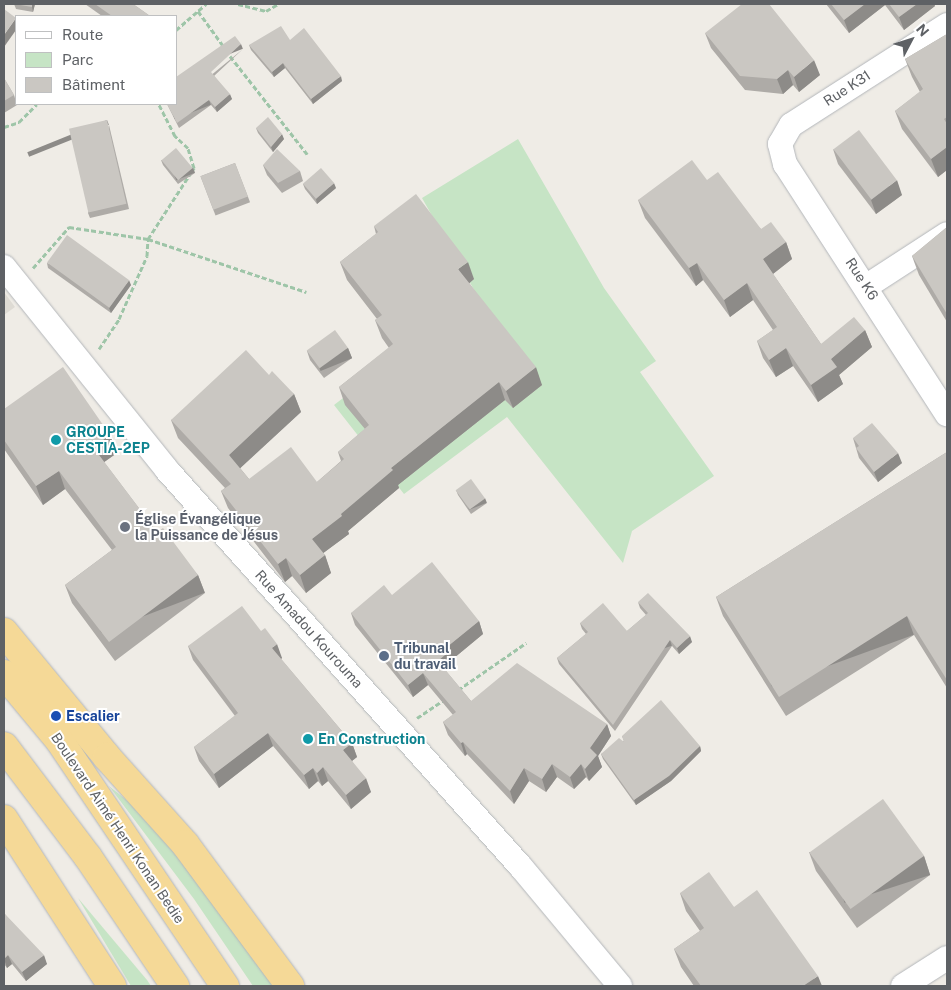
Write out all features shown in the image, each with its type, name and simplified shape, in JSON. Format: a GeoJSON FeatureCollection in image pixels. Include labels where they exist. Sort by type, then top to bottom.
{"type":"FeatureCollection","features":[{"type":"Feature","properties":{"kind":"highway"},"geometry":{"type":"LineString","coordinates":[[4,632],[107,757],[185,844],[290,986]]}},
{"type":"Feature","properties":{"kind":"highway","name":"Boulevard Aimé Henri Konan Bedie"},"geometry":{"type":"LineString","coordinates":[[4,674],[59,740],[225,986]]}},
{"type":"Feature","properties":{"kind":"highway"},"geometry":{"type":"LineString","coordinates":[[4,746],[88,857],[175,986]]}},
{"type":"Feature","properties":{"kind":"highway"},"geometry":{"type":"LineString","coordinates":[[4,820],[112,986]]}},
{"type":"Feature","properties":{"kind":"street","name":"Rue K31"},"geometry":{"type":"LineString","coordinates":[[780,144],[791,125],[947,25]]}},
{"type":"Feature","properties":{"kind":"street","name":"Rue K6"},"geometry":{"type":"LineString","coordinates":[[780,144],[785,164],[867,286],[947,414]]}},
{"type":"Feature","properties":{"kind":"street"},"geometry":{"type":"LineString","coordinates":[[867,286],[947,234]]}},
{"type":"Feature","properties":{"kind":"street","name":"Rue Amadou Kourouma"},"geometry":{"type":"LineString","coordinates":[[10,276],[167,470],[521,867],[620,986]]}},
{"type":"Feature","properties":{"kind":"street"},"geometry":{"type":"LineString","coordinates":[[903,986],[947,958]]}},
{"type":"Feature","properties":{"kind":"path"},"geometry":{"type":"LineString","coordinates":[[178,28],[206,4]]}},
{"type":"Feature","properties":{"kind":"path"},"geometry":{"type":"LineString","coordinates":[[238,4],[266,11],[278,4]]}},
{"type":"Feature","properties":{"kind":"path"},"geometry":{"type":"LineString","coordinates":[[198,11],[250,78],[270,111],[307,154]]}},
{"type":"Feature","properties":{"kind":"path"},"geometry":{"type":"LineString","coordinates":[[4,127],[20,122],[36,105]]}},
{"type":"Feature","properties":{"kind":"path"},"geometry":{"type":"LineString","coordinates":[[85,371],[120,318],[147,256],[148,239],[194,168],[188,148],[176,136],[160,105]]}},
{"type":"Feature","properties":{"kind":"path"},"geometry":{"type":"LineString","coordinates":[[10,276],[69,227],[148,239],[306,292]]}},
{"type":"Feature","properties":{"kind":"path"},"geometry":{"type":"LineString","coordinates":[[455,692],[526,643]]}},
{"type":"Feature","properties":{"kind":"path"},"geometry":{"type":"LineString","coordinates":[[399,731],[447,698]]}},
{"type":"Feature","properties":{"kind":"shaded area"},"geometry":{"type":"Polygon","coordinates":[[[4,292],[15,307],[4,315],[4,292]]]}},
{"type":"Feature","properties":{"kind":"green space"},"geometry":{"type":"Polygon","coordinates":[[[518,139],[604,288],[656,361],[640,372],[714,476],[632,531],[623,563],[507,417],[404,494],[334,405],[477,295],[422,198],[518,139]]]}},
{"type":"Feature","properties":{"kind":"green space"},"geometry":{"type":"Polygon","coordinates":[[[109,786],[155,823],[276,986],[253,986],[194,899],[109,786]]]}},
{"type":"Feature","properties":{"kind":"green space"},"geometry":{"type":"Polygon","coordinates":[[[78,898],[147,980],[151,986],[131,986],[78,898]]]}},
{"type":"Feature","properties":{"kind":"building"},"geometry":{"type":"Polygon","coordinates":[[[15,4],[32,4],[32,7],[15,4]]]}},
{"type":"Feature","properties":{"kind":"building"},"geometry":{"type":"Polygon","coordinates":[[[95,4],[133,4],[149,15],[111,15],[95,4]]]}},
{"type":"Feature","properties":{"kind":"building"},"geometry":{"type":"Polygon","coordinates":[[[742,4],[769,4],[814,60],[794,77],[788,70],[777,79],[740,76],[705,33],[742,4]]]}},
{"type":"Feature","properties":{"kind":"building"},"geometry":{"type":"Polygon","coordinates":[[[831,4],[865,4],[844,20],[831,4]]]}},
{"type":"Feature","properties":{"kind":"building"},"geometry":{"type":"Polygon","coordinates":[[[889,4],[917,4],[899,17],[889,4]]]}},
{"type":"Feature","properties":{"kind":"building"},"geometry":{"type":"Polygon","coordinates":[[[4,9],[15,17],[15,19],[4,35],[4,9]]]}},
{"type":"Feature","properties":{"kind":"building"},"geometry":{"type":"Polygon","coordinates":[[[281,26],[290,40],[304,28],[341,76],[311,99],[283,63],[272,72],[249,45],[281,26]]]}},
{"type":"Feature","properties":{"kind":"building"},"geometry":{"type":"Polygon","coordinates":[[[947,34],[947,117],[944,119],[947,124],[947,147],[931,159],[895,111],[923,89],[905,59],[947,34]]]}},
{"type":"Feature","properties":{"kind":"building"},"geometry":{"type":"Polygon","coordinates":[[[235,36],[241,44],[211,72],[230,94],[215,107],[209,100],[177,123],[168,105],[178,105],[178,76],[235,36]]]}},
{"type":"Feature","properties":{"kind":"building"},"geometry":{"type":"Polygon","coordinates":[[[4,78],[14,95],[4,101],[4,78]]]}},
{"type":"Feature","properties":{"kind":"building"},"geometry":{"type":"Polygon","coordinates":[[[268,117],[282,134],[271,147],[256,128],[268,117]]]}},
{"type":"Feature","properties":{"kind":"building"},"geometry":{"type":"Polygon","coordinates":[[[107,120],[126,204],[88,213],[69,129],[107,120]]]}},
{"type":"Feature","properties":{"kind":"building"},"geometry":{"type":"Polygon","coordinates":[[[859,130],[897,180],[871,200],[833,149],[859,130]]]}},
{"type":"Feature","properties":{"kind":"building"},"geometry":{"type":"Polygon","coordinates":[[[176,148],[193,168],[178,180],[161,160],[176,148]]]}},
{"type":"Feature","properties":{"kind":"building"},"geometry":{"type":"Polygon","coordinates":[[[277,149],[300,171],[278,183],[263,165],[277,149]]]}},
{"type":"Feature","properties":{"kind":"building"},"geometry":{"type":"Polygon","coordinates":[[[692,160],[707,180],[718,172],[761,229],[771,222],[786,242],[763,259],[821,344],[854,317],[865,330],[831,359],[837,367],[811,385],[786,348],[769,360],[757,341],[777,327],[747,283],[724,300],[697,263],[689,268],[638,200],[692,160]]]}},
{"type":"Feature","properties":{"kind":"building"},"geometry":{"type":"Polygon","coordinates":[[[235,163],[248,197],[213,210],[200,176],[235,163]]]}},
{"type":"Feature","properties":{"kind":"building"},"geometry":{"type":"Polygon","coordinates":[[[321,168],[334,183],[316,199],[303,184],[321,168]]]}},
{"type":"Feature","properties":{"kind":"building"},"geometry":{"type":"Polygon","coordinates":[[[416,194],[468,262],[458,269],[536,367],[506,391],[499,382],[391,468],[393,470],[341,514],[342,516],[312,539],[325,555],[300,575],[286,558],[278,564],[221,491],[231,484],[171,420],[246,350],[269,375],[272,371],[294,394],[229,455],[249,479],[291,447],[317,482],[344,459],[338,452],[369,425],[339,387],[393,344],[375,320],[382,315],[340,262],[378,232],[374,226],[416,194]]]}},
{"type":"Feature","properties":{"kind":"building"},"geometry":{"type":"Polygon","coordinates":[[[947,227],[947,314],[912,256],[947,227]]]}},
{"type":"Feature","properties":{"kind":"building"},"geometry":{"type":"Polygon","coordinates":[[[67,235],[129,280],[109,308],[47,263],[67,235]]]}},
{"type":"Feature","properties":{"kind":"building"},"geometry":{"type":"Polygon","coordinates":[[[335,330],[348,348],[320,368],[307,351],[335,330]]]}},
{"type":"Feature","properties":{"kind":"building"},"geometry":{"type":"Polygon","coordinates":[[[63,367],[110,435],[93,447],[157,532],[163,528],[198,575],[109,642],[65,585],[116,547],[59,471],[36,486],[4,440],[4,409],[63,367]]]}},
{"type":"Feature","properties":{"kind":"building"},"geometry":{"type":"Polygon","coordinates":[[[872,423],[898,453],[874,472],[856,448],[859,446],[853,438],[872,423]]]}},
{"type":"Feature","properties":{"kind":"building"},"geometry":{"type":"Polygon","coordinates":[[[947,452],[947,680],[907,616],[779,697],[716,597],[947,452]]]}},
{"type":"Feature","properties":{"kind":"building"},"geometry":{"type":"Polygon","coordinates":[[[471,479],[485,498],[470,510],[456,490],[471,479]]]}},
{"type":"Feature","properties":{"kind":"building"},"geometry":{"type":"Polygon","coordinates":[[[432,562],[479,621],[442,651],[445,655],[438,661],[471,701],[517,663],[607,724],[590,748],[597,755],[585,769],[581,764],[570,777],[552,764],[542,779],[524,768],[510,791],[463,742],[461,743],[443,722],[456,712],[423,673],[408,685],[351,613],[384,585],[392,595],[432,562]]]}},
{"type":"Feature","properties":{"kind":"building"},"geometry":{"type":"Polygon","coordinates":[[[648,593],[690,636],[677,648],[670,640],[613,725],[557,658],[588,632],[580,623],[603,603],[627,631],[648,613],[638,602],[648,593]]]}},
{"type":"Feature","properties":{"kind":"building"},"geometry":{"type":"Polygon","coordinates":[[[242,606],[261,631],[265,628],[277,644],[272,648],[352,743],[343,750],[366,778],[346,795],[323,767],[317,773],[313,768],[304,775],[268,733],[214,774],[194,747],[238,713],[188,646],[242,606]]]}},
{"type":"Feature","properties":{"kind":"building"},"geometry":{"type":"Polygon","coordinates":[[[661,700],[700,746],[669,776],[634,800],[601,754],[619,738],[624,742],[622,736],[661,700]]]}},
{"type":"Feature","properties":{"kind":"building"},"geometry":{"type":"Polygon","coordinates":[[[883,799],[924,856],[851,909],[809,852],[883,799]]]}},
{"type":"Feature","properties":{"kind":"building"},"geometry":{"type":"Polygon","coordinates":[[[709,872],[734,907],[757,890],[818,976],[803,986],[701,986],[674,949],[704,928],[680,893],[709,872]]]}},
{"type":"Feature","properties":{"kind":"building"},"geometry":{"type":"Polygon","coordinates":[[[4,913],[44,955],[22,972],[8,955],[4,959],[4,913]]]}},
{"type":"Feature","properties":{"kind":"place","name":"GROUPE CESTIA-2EP"},"geometry":{"type":"Point","coordinates":[56,440]}},
{"type":"Feature","properties":{"kind":"place","name":"Église Évangélique la Puissance de Jésus"},"geometry":{"type":"Point","coordinates":[125,527]}},
{"type":"Feature","properties":{"kind":"place","name":"Tribunal du travail"},"geometry":{"type":"Point","coordinates":[384,656]}},
{"type":"Feature","properties":{"kind":"place","name":"Escalier"},"geometry":{"type":"Point","coordinates":[56,716]}},
{"type":"Feature","properties":{"kind":"place","name":"En Construction"},"geometry":{"type":"Point","coordinates":[308,739]}}]}
